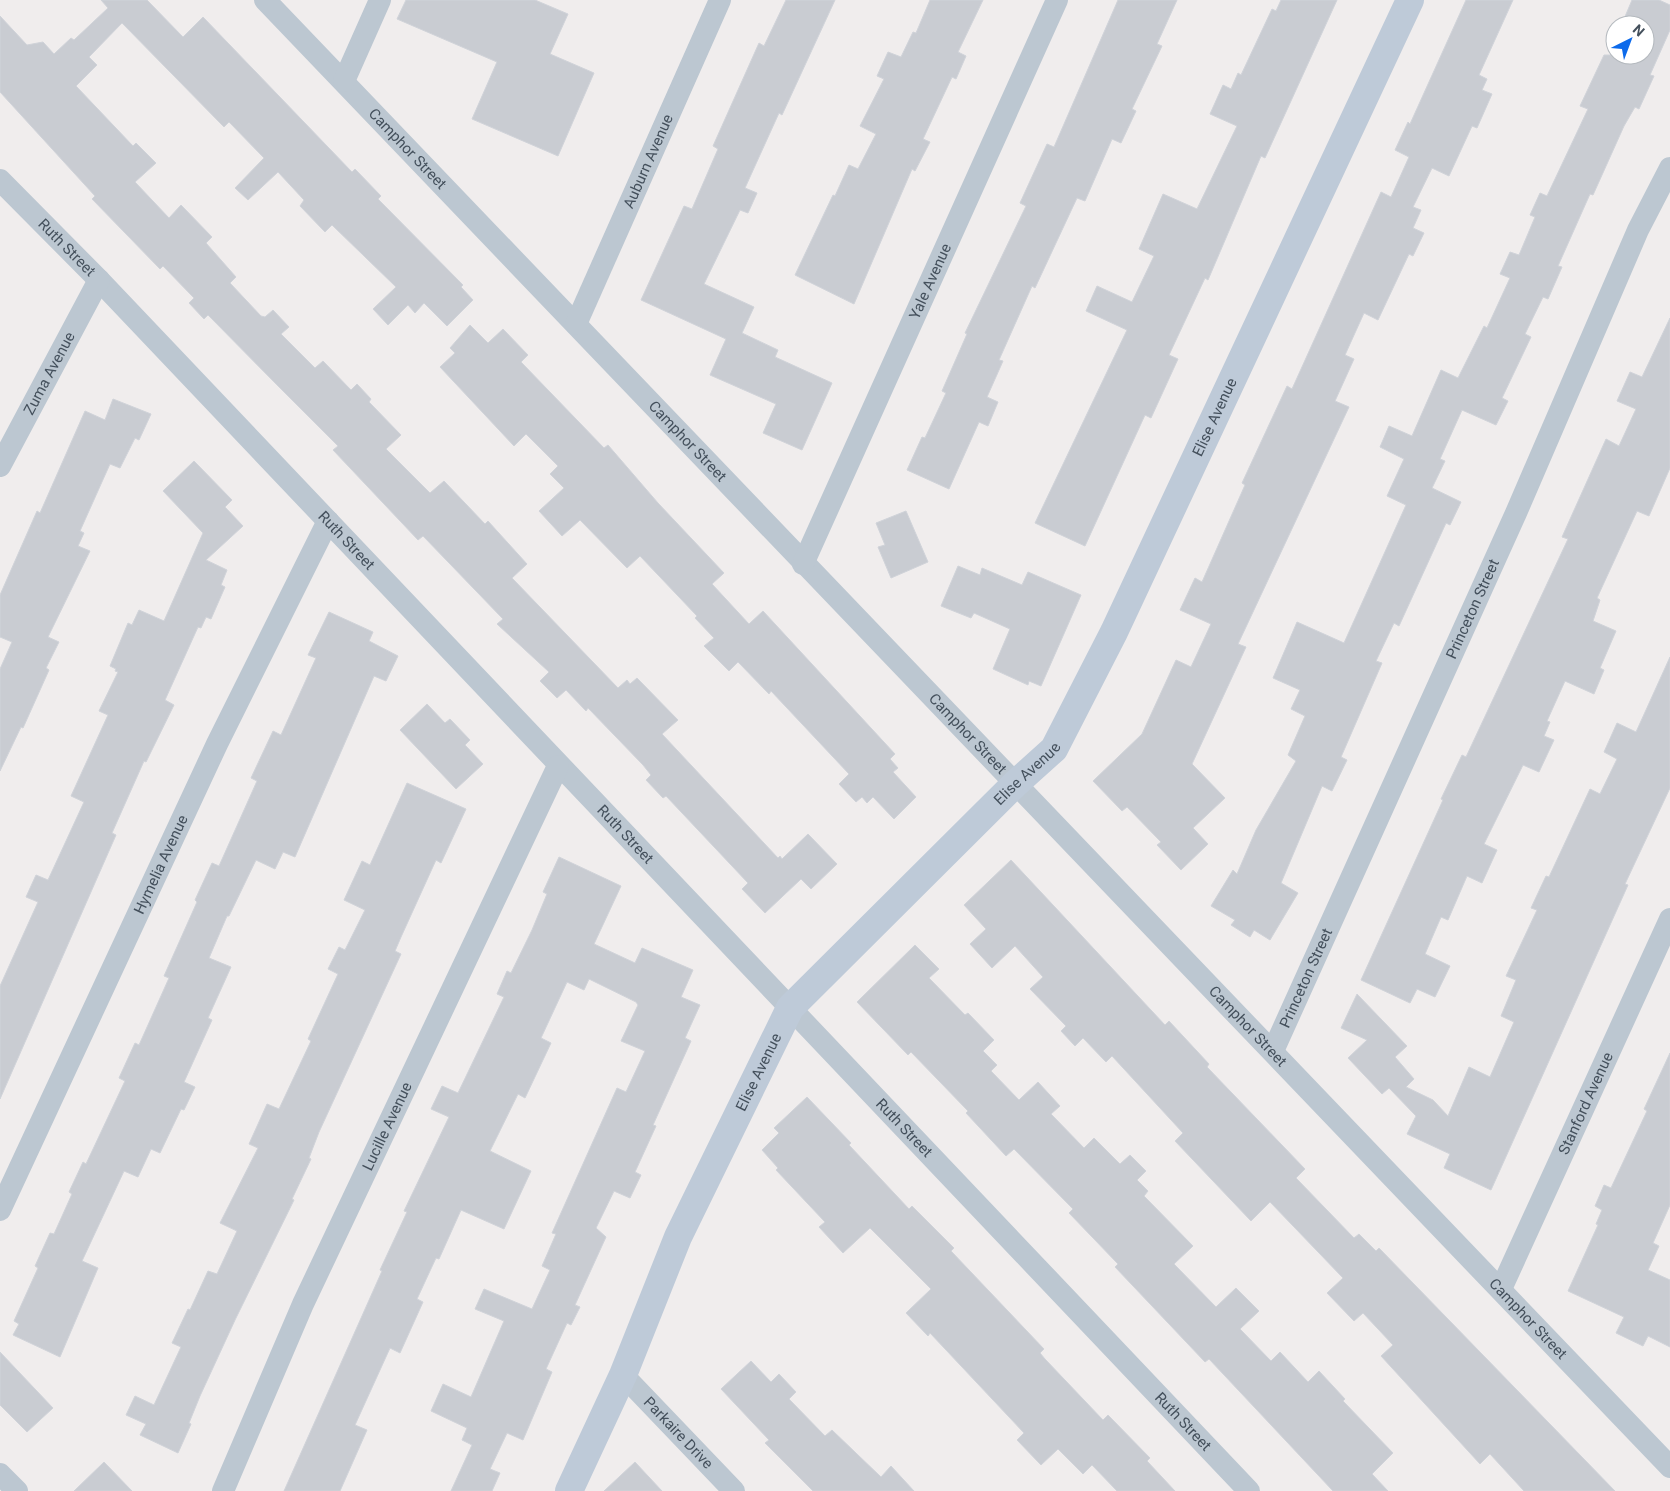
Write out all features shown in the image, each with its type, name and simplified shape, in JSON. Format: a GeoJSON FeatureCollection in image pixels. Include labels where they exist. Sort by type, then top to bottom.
{"type":"FeatureCollection","features":[{"type":"Feature","properties":{"kind":"street","name":"Camphor Street"},"geometry":{"type":"LineString","coordinates":[[265,0],[803,564],[1501,1288],[1670,1467]]}},
{"type":"Feature","properties":{"kind":"street"},"geometry":{"type":"LineString","coordinates":[[344,81],[380,0]]}},
{"type":"Feature","properties":{"kind":"street","name":"Auburn Avenue"},"geometry":{"type":"LineString","coordinates":[[576,324],[720,0]]}},
{"type":"Feature","properties":{"kind":"street","name":"Yale Avenue"},"geometry":{"type":"LineString","coordinates":[[803,564],[1058,0]]}},
{"type":"Feature","properties":{"kind":"street","name":"Elise Avenue"},"geometry":{"type":"LineString","coordinates":[[569,1491],[623,1375],[678,1237],[790,1008],[1015,784],[1054,749],[1114,632],[1410,0]]}},
{"type":"Feature","properties":{"kind":"street","name":"Princeton Street"},"geometry":{"type":"LineString","coordinates":[[1273,1051],[1516,513],[1638,230],[1670,168]]}},
{"type":"Feature","properties":{"kind":"street","name":"Ruth Street"},"geometry":{"type":"LineString","coordinates":[[0,180],[99,280],[558,766],[1248,1491]]}},
{"type":"Feature","properties":{"kind":"street","name":"Zuma Avenue"},"geometry":{"type":"LineString","coordinates":[[0,466],[99,280]]}},
{"type":"Feature","properties":{"kind":"street","name":"Hymelia Avenue"},"geometry":{"type":"LineString","coordinates":[[0,1210],[217,744],[328,521]]}},
{"type":"Feature","properties":{"kind":"street","name":"Lucille Avenue"},"geometry":{"type":"LineString","coordinates":[[223,1491],[303,1304],[558,766]]}},
{"type":"Feature","properties":{"kind":"street","name":"Stanford Avenue"},"geometry":{"type":"LineString","coordinates":[[1501,1288],[1670,918]]}},
{"type":"Feature","properties":{"kind":"street","name":"Parkaire Drive"},"geometry":{"type":"LineString","coordinates":[[623,1375],[734,1491]]}},
{"type":"Feature","properties":{"kind":"street"},"geometry":{"type":"LineString","coordinates":[[0,1474],[16,1491]]}},
{"type":"Feature","properties":{"kind":"building"},"geometry":{"type":"Polygon","coordinates":[[[101,0],[147,0],[183,37],[203,17],[352,172],[355,169],[381,196],[378,199],[463,285],[461,287],[473,300],[447,326],[424,303],[415,313],[408,305],[388,325],[373,309],[396,287],[332,225],[325,232],[300,206],[304,200],[278,172],[248,200],[235,188],[264,158],[229,122],[224,127],[122,23],[89,57],[97,65],[76,86],[133,146],[136,143],[156,163],[135,182],[169,218],[181,205],[212,237],[206,243],[236,277],[230,283],[261,316],[265,317],[273,310],[289,327],[281,334],[315,368],[323,361],[351,390],[357,384],[371,399],[369,402],[401,435],[386,449],[430,493],[444,481],[485,524],[488,521],[527,564],[512,578],[618,688],[627,680],[630,684],[637,678],[678,720],[662,734],[778,858],[780,856],[782,859],[808,834],[837,864],[811,889],[801,879],[765,913],[742,889],[748,883],[666,796],[663,798],[646,780],[651,775],[643,765],[588,708],[586,711],[566,690],[557,698],[540,681],[549,672],[497,624],[503,619],[423,536],[418,540],[333,450],[338,446],[208,315],[204,319],[189,303],[194,298],[163,266],[160,269],[92,199],[95,196],[0,92],[0,16],[27,45],[43,42],[54,54],[71,38],[74,40],[108,8],[101,0]]]}},
{"type":"Feature","properties":{"kind":"building"},"geometry":{"type":"Polygon","coordinates":[[[406,0],[535,0],[568,14],[550,54],[594,73],[558,156],[472,119],[497,62],[397,19],[406,0]]]}},
{"type":"Feature","properties":{"kind":"building"},"geometry":{"type":"Polygon","coordinates":[[[786,0],[835,0],[782,115],[779,113],[745,188],[757,193],[748,213],[740,210],[704,284],[754,307],[742,333],[778,350],[775,357],[832,383],[802,450],[763,433],[776,404],[710,375],[726,339],[641,300],[684,206],[692,209],[718,149],[713,146],[759,43],[764,46],[786,0]]]}},
{"type":"Feature","properties":{"kind":"building"},"geometry":{"type":"Polygon","coordinates":[[[930,0],[983,0],[958,52],[966,56],[956,79],[952,77],[923,139],[930,142],[915,171],[912,169],[854,304],[795,275],[849,165],[858,169],[876,134],[860,126],[884,79],[877,76],[888,52],[901,57],[913,32],[916,33],[930,0]]]}},
{"type":"Feature","properties":{"kind":"building"},"geometry":{"type":"Polygon","coordinates":[[[1118,0],[1177,0],[1157,44],[1162,46],[1132,109],[1136,111],[1121,143],[1112,139],[1085,201],[1077,198],[1035,288],[1032,286],[999,360],[1003,361],[987,397],[998,402],[988,426],[979,422],[949,489],[907,470],[922,437],[925,438],[946,393],[942,391],[967,334],[965,333],[1026,206],[1020,203],[1047,144],[1054,147],[1118,0]]]}},
{"type":"Feature","properties":{"kind":"building"},"geometry":{"type":"Polygon","coordinates":[[[1281,0],[1337,0],[1265,158],[1261,156],[1208,280],[1205,278],[1169,355],[1178,359],[1151,418],[1145,415],[1085,546],[1035,523],[1127,330],[1086,311],[1097,286],[1132,302],[1154,256],[1139,249],[1163,194],[1197,209],[1237,126],[1210,114],[1223,85],[1231,89],[1238,73],[1241,75],[1272,9],[1276,11],[1281,0]]]}},
{"type":"Feature","properties":{"kind":"building"},"geometry":{"type":"Polygon","coordinates":[[[1466,0],[1513,0],[1479,75],[1487,79],[1482,90],[1492,94],[1477,128],[1472,126],[1449,176],[1432,168],[1413,207],[1421,210],[1413,228],[1424,233],[1413,256],[1409,254],[1378,320],[1364,313],[1345,355],[1354,359],[1335,401],[1349,407],[1238,644],[1246,647],[1192,764],[1225,798],[1193,828],[1208,844],[1181,870],[1157,845],[1161,842],[1127,807],[1122,811],[1093,781],[1142,734],[1176,660],[1191,667],[1211,624],[1180,610],[1195,578],[1202,582],[1245,485],[1242,483],[1287,386],[1292,389],[1381,192],[1391,197],[1409,157],[1395,150],[1408,122],[1410,124],[1466,0]]]}},
{"type":"Feature","properties":{"kind":"building"},"geometry":{"type":"Polygon","coordinates":[[[1632,0],[1659,0],[1670,5],[1670,30],[1655,64],[1655,15],[1626,15],[1632,0]]]}},
{"type":"Feature","properties":{"kind":"building"},"geometry":{"type":"Polygon","coordinates":[[[1604,55],[1605,65],[1654,65],[1650,75],[1654,76],[1639,109],[1635,107],[1624,126],[1593,195],[1590,194],[1558,266],[1562,267],[1548,299],[1543,297],[1525,334],[1531,337],[1502,398],[1508,401],[1496,425],[1462,410],[1440,459],[1445,461],[1432,488],[1461,502],[1450,525],[1446,523],[1399,626],[1394,623],[1376,661],[1382,663],[1341,757],[1347,760],[1332,791],[1322,786],[1281,883],[1298,893],[1270,940],[1254,930],[1250,937],[1231,925],[1235,920],[1211,906],[1233,870],[1237,874],[1256,830],[1296,761],[1288,755],[1305,716],[1291,709],[1300,690],[1273,678],[1297,622],[1344,643],[1406,505],[1387,496],[1404,459],[1380,447],[1389,426],[1412,436],[1441,370],[1458,378],[1484,326],[1487,328],[1510,278],[1500,274],[1510,252],[1519,255],[1535,217],[1530,215],[1540,193],[1547,196],[1588,109],[1580,106],[1604,55]]]}},
{"type":"Feature","properties":{"kind":"building"},"geometry":{"type":"Polygon","coordinates":[[[1670,318],[1670,468],[1649,516],[1637,511],[1597,598],[1600,600],[1593,621],[1616,631],[1600,668],[1604,670],[1594,694],[1565,681],[1547,721],[1550,722],[1544,736],[1554,740],[1539,772],[1523,765],[1484,844],[1497,850],[1482,883],[1467,876],[1448,920],[1441,917],[1425,954],[1450,966],[1435,997],[1417,989],[1410,1003],[1361,980],[1443,800],[1441,799],[1462,755],[1466,757],[1568,539],[1562,537],[1606,439],[1619,446],[1636,409],[1617,401],[1630,372],[1642,377],[1670,318]]]}},
{"type":"Feature","properties":{"kind":"building"},"geometry":{"type":"Polygon","coordinates":[[[470,325],[488,343],[503,329],[528,355],[521,362],[604,448],[608,445],[658,503],[724,573],[712,584],[749,624],[763,611],[895,754],[890,759],[898,768],[893,772],[916,797],[894,819],[873,797],[867,803],[862,797],[856,802],[839,784],[849,774],[771,691],[769,694],[738,662],[729,671],[704,646],[714,638],[695,618],[697,616],[640,556],[627,568],[580,520],[562,536],[539,511],[564,488],[550,474],[558,466],[526,434],[514,446],[440,367],[455,353],[450,348],[470,325]]]}},
{"type":"Feature","properties":{"kind":"building"},"geometry":{"type":"Polygon","coordinates":[[[113,399],[151,414],[139,440],[135,438],[120,468],[110,464],[80,531],[84,533],[78,546],[90,551],[48,637],[59,642],[46,668],[49,670],[23,728],[21,727],[0,771],[0,669],[12,642],[0,637],[0,595],[37,511],[40,513],[85,411],[105,420],[113,399]]]}},
{"type":"Feature","properties":{"kind":"building"},"geometry":{"type":"Polygon","coordinates":[[[194,461],[232,500],[225,507],[243,526],[206,560],[227,570],[221,585],[225,587],[211,619],[206,617],[201,628],[198,627],[165,700],[174,705],[146,762],[144,761],[112,833],[116,835],[0,1099],[0,986],[38,902],[26,897],[36,875],[48,880],[84,802],[71,796],[108,715],[99,711],[118,672],[110,666],[128,623],[132,625],[139,610],[164,621],[203,533],[163,491],[194,461]]]}},
{"type":"Feature","properties":{"kind":"building"},"geometry":{"type":"Polygon","coordinates":[[[906,511],[928,562],[891,578],[878,547],[885,545],[876,523],[906,511]]]}},
{"type":"Feature","properties":{"kind":"building"},"geometry":{"type":"Polygon","coordinates":[[[958,566],[980,575],[982,568],[1022,585],[1028,572],[1081,595],[1041,686],[1029,681],[1028,685],[993,669],[1010,629],[974,613],[971,618],[941,606],[958,566]]]}},
{"type":"Feature","properties":{"kind":"building"},"geometry":{"type":"Polygon","coordinates":[[[329,612],[373,632],[369,641],[398,656],[386,681],[374,676],[295,857],[283,852],[275,869],[256,860],[229,916],[227,916],[209,958],[231,967],[208,1018],[212,1020],[184,1082],[195,1087],[184,1110],[181,1109],[160,1153],[151,1149],[138,1177],[124,1171],[82,1261],[98,1268],[60,1357],[13,1335],[19,1324],[14,1321],[38,1268],[35,1266],[50,1233],[54,1234],[72,1194],[69,1192],[83,1162],[86,1164],[125,1081],[119,1078],[135,1043],[139,1045],[169,978],[164,976],[197,902],[195,900],[212,863],[219,866],[257,781],[251,778],[273,731],[281,735],[316,658],[308,655],[329,612]]]}},
{"type":"Feature","properties":{"kind":"building"},"geometry":{"type":"Polygon","coordinates":[[[1670,657],[1670,788],[1625,884],[1628,885],[1491,1190],[1444,1168],[1450,1154],[1407,1134],[1416,1116],[1389,1088],[1382,1094],[1348,1058],[1367,1040],[1341,1028],[1357,994],[1407,1046],[1395,1057],[1414,1079],[1406,1087],[1433,1100],[1448,1116],[1469,1067],[1490,1077],[1514,1022],[1501,1016],[1516,980],[1506,976],[1537,910],[1531,908],[1546,876],[1549,877],[1590,789],[1600,794],[1617,759],[1604,752],[1617,723],[1636,732],[1670,657]]]}},
{"type":"Feature","properties":{"kind":"building"},"geometry":{"type":"Polygon","coordinates":[[[427,704],[445,723],[450,719],[470,740],[465,745],[483,764],[456,789],[400,730],[427,704]]]}},
{"type":"Feature","properties":{"kind":"building"},"geometry":{"type":"Polygon","coordinates":[[[407,783],[466,809],[441,863],[436,860],[401,937],[395,951],[401,954],[319,1132],[309,1158],[311,1159],[292,1199],[294,1200],[200,1396],[189,1423],[191,1424],[178,1453],[140,1435],[146,1424],[126,1415],[135,1396],[154,1405],[181,1347],[172,1343],[188,1309],[190,1310],[208,1271],[217,1274],[237,1231],[220,1223],[258,1148],[249,1144],[267,1104],[279,1109],[311,1041],[308,1039],[338,974],[328,969],[339,947],[345,950],[365,910],[344,900],[362,861],[370,865],[407,783]]]}},
{"type":"Feature","properties":{"kind":"building"},"geometry":{"type":"Polygon","coordinates":[[[559,857],[621,886],[594,944],[635,963],[642,948],[693,970],[681,997],[700,1005],[685,1038],[691,1041],[653,1125],[656,1126],[635,1172],[641,1175],[630,1198],[614,1191],[596,1228],[606,1237],[575,1305],[580,1307],[571,1325],[567,1323],[546,1369],[552,1372],[523,1440],[507,1433],[490,1469],[500,1473],[492,1491],[451,1491],[472,1445],[462,1440],[467,1428],[431,1411],[443,1384],[471,1397],[504,1321],[475,1309],[484,1289],[532,1309],[550,1270],[542,1266],[556,1234],[552,1233],[617,1088],[626,1092],[645,1051],[621,1041],[638,1005],[636,1002],[589,979],[584,990],[567,982],[541,1038],[551,1043],[525,1098],[518,1094],[490,1151],[531,1171],[504,1229],[461,1210],[439,1259],[436,1258],[417,1299],[423,1302],[400,1353],[390,1348],[355,1425],[367,1430],[340,1491],[284,1491],[382,1271],[380,1270],[407,1212],[404,1211],[449,1117],[431,1109],[442,1086],[458,1093],[504,997],[497,994],[507,971],[511,973],[532,930],[547,894],[543,892],[559,857]]]}},
{"type":"Feature","properties":{"kind":"building"},"geometry":{"type":"Polygon","coordinates":[[[1011,860],[1165,1025],[1169,1021],[1209,1064],[1207,1067],[1305,1169],[1296,1178],[1354,1238],[1359,1234],[1376,1251],[1379,1248],[1615,1491],[1524,1491],[1490,1454],[1480,1464],[1381,1356],[1393,1345],[1363,1313],[1354,1321],[1327,1293],[1343,1278],[1270,1202],[1251,1221],[1175,1141],[1183,1133],[1112,1056],[1106,1062],[1083,1038],[1075,1046],[1061,1031],[1066,1026],[1030,989],[1043,977],[1015,946],[992,968],[970,944],[986,929],[964,905],[1011,860]]]}},
{"type":"Feature","properties":{"kind":"building"},"geometry":{"type":"Polygon","coordinates":[[[915,945],[939,969],[929,978],[965,1015],[968,1013],[994,1040],[983,1051],[997,1065],[991,1071],[1019,1100],[1038,1082],[1060,1106],[1051,1114],[1084,1148],[1094,1138],[1120,1164],[1130,1155],[1146,1171],[1137,1180],[1148,1191],[1144,1196],[1193,1246],[1174,1264],[1216,1307],[1236,1288],[1259,1311],[1240,1329],[1271,1361],[1280,1352],[1308,1382],[1319,1371],[1345,1399],[1343,1401],[1393,1453],[1372,1474],[1388,1491],[1333,1491],[1209,1359],[1205,1362],[1115,1267],[1118,1264],[1069,1213],[1073,1209],[1014,1149],[1006,1156],[966,1113],[968,1111],[911,1052],[908,1055],[857,1002],[915,945]]]}},
{"type":"Feature","properties":{"kind":"building"},"geometry":{"type":"Polygon","coordinates":[[[1670,1053],[1670,1205],[1653,1243],[1659,1246],[1648,1270],[1670,1280],[1670,1347],[1648,1336],[1643,1346],[1616,1333],[1624,1317],[1568,1291],[1598,1225],[1596,1224],[1602,1210],[1595,1206],[1604,1185],[1611,1188],[1647,1111],[1644,1109],[1670,1053]]]}},
{"type":"Feature","properties":{"kind":"building"},"geometry":{"type":"Polygon","coordinates":[[[807,1097],[851,1143],[849,1145],[909,1209],[912,1206],[954,1248],[951,1251],[1044,1349],[1040,1353],[1045,1359],[1103,1420],[1108,1415],[1150,1458],[1147,1461],[1175,1491],[1117,1491],[1092,1465],[1083,1474],[1058,1449],[1041,1465],[1017,1440],[1024,1433],[930,1333],[928,1336],[906,1313],[931,1289],[870,1228],[843,1253],[819,1227],[825,1222],[776,1170],[778,1168],[762,1150],[779,1133],[774,1128],[807,1097]]]}},
{"type":"Feature","properties":{"kind":"building"},"geometry":{"type":"Polygon","coordinates":[[[0,1352],[53,1408],[27,1432],[0,1405],[0,1352]]]}},
{"type":"Feature","properties":{"kind":"building"},"geometry":{"type":"Polygon","coordinates":[[[751,1361],[771,1382],[779,1374],[796,1392],[789,1399],[825,1436],[832,1430],[881,1477],[891,1466],[914,1491],[813,1491],[765,1443],[769,1440],[721,1389],[751,1361]]]}},
{"type":"Feature","properties":{"kind":"building"},"geometry":{"type":"Polygon","coordinates":[[[104,1462],[132,1491],[74,1491],[104,1462]]]}},
{"type":"Feature","properties":{"kind":"building"},"geometry":{"type":"Polygon","coordinates":[[[635,1462],[662,1491],[604,1491],[635,1462]]]}}]}
